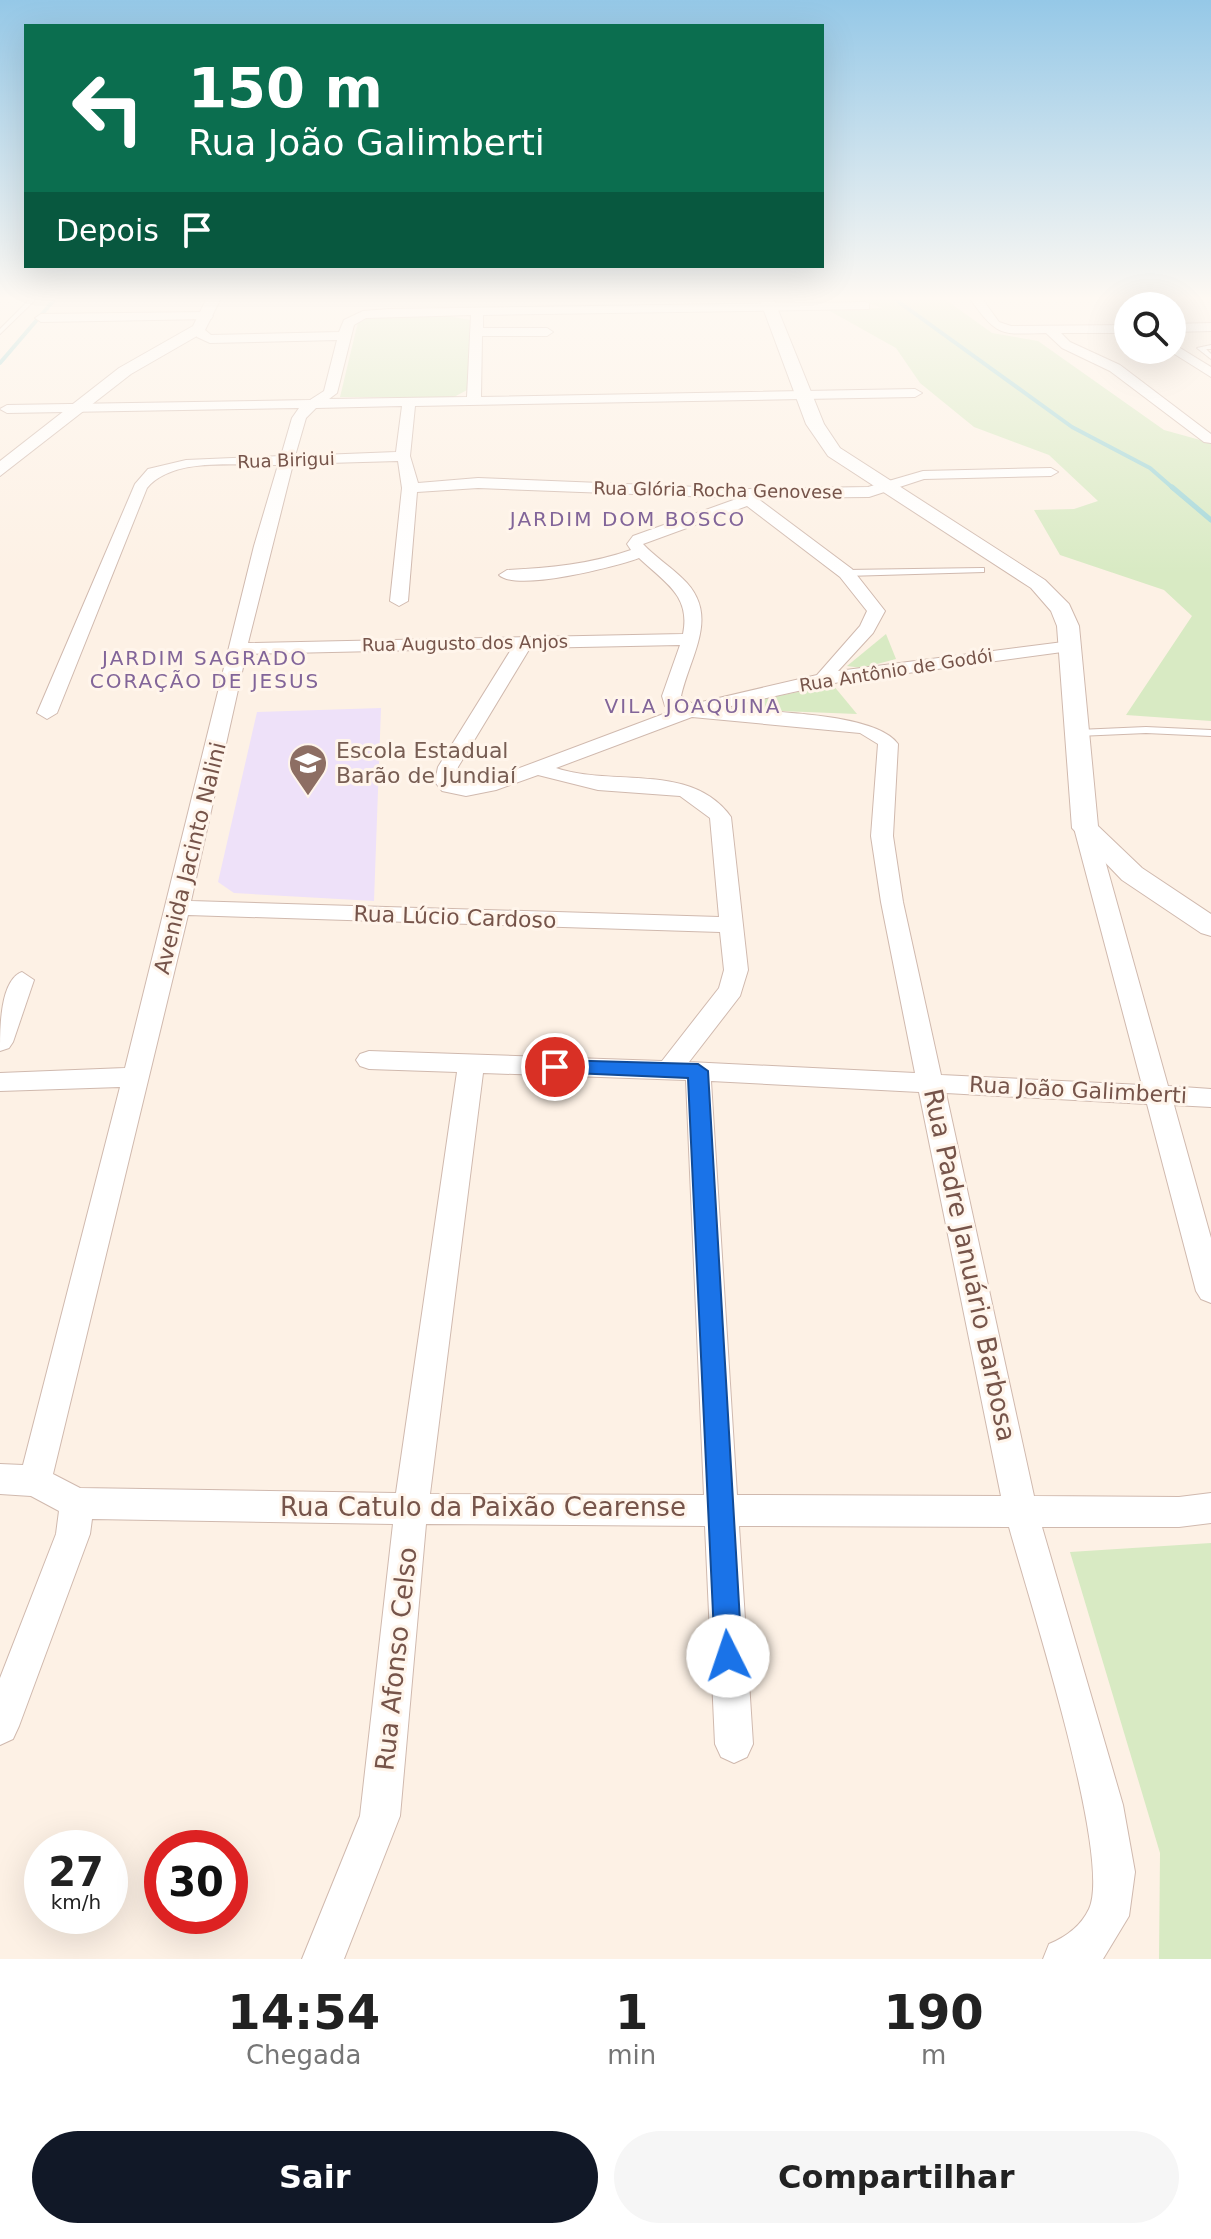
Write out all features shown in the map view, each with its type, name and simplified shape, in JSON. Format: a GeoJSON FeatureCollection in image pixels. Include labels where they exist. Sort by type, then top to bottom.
{"type":"FeatureCollection","features":[{"type":"Feature","properties":{"kind":"street"},"geometry":{"type":"LineString","coordinates":[[0,470],[98,391]]}},
{"type":"Feature","properties":{"kind":"street","name":"Avenida Jacinto Nalini"},"geometry":{"type":"LineString","coordinates":[[35,1481],[178,908],[262,546],[302,412],[330,391]]}},
{"type":"Feature","properties":{"kind":"street"},"geometry":{"type":"LineString","coordinates":[[474,391],[474,400]]}},
{"type":"Feature","properties":{"kind":"street"},"geometry":{"type":"LineString","coordinates":[[802,391],[820,432],[834,452],[1038,584],[1061,609],[1071,646],[1085,828],[1211,1291]]}},
{"type":"Feature","properties":{"kind":"street"},"geometry":{"type":"LineString","coordinates":[[1146,391],[1209,439]]}},
{"type":"Feature","properties":{"kind":"street"},"geometry":{"type":"LineString","coordinates":[[7,409],[915,393]]}},
{"type":"Feature","properties":{"kind":"street"},"geometry":{"type":"LineString","coordinates":[[399,601],[410,488],[405,460],[409,401]]}},
{"type":"Feature","properties":{"kind":"street","name":"Rua Glória Rocha Genovese"},"geometry":{"type":"LineString","coordinates":[[405,460],[438,476],[478,483],[748,497],[869,492],[905,478],[923,475],[1051,472]]}},
{"type":"Feature","properties":{"kind":"street","name":"Rua Birigui"},"geometry":{"type":"LineString","coordinates":[[47,713],[140,487],[153,472],[170,466],[405,460]]}},
{"type":"Feature","properties":{"kind":"street","name":"Rua Glória Rocha Genovese"},"geometry":{"type":"LineString","coordinates":[[410,488],[478,483]]}},
{"type":"Feature","properties":{"kind":"street"},"geometry":{"type":"LineString","coordinates":[[507,575],[584,569],[748,497],[846,573],[876,611],[866,632],[834,659],[823,680]]}},
{"type":"Feature","properties":{"kind":"street"},"geometry":{"type":"LineString","coordinates":[[638,546],[683,590],[691,603],[694,613],[687,658],[669,697],[672,702],[692,711]]}},
{"type":"Feature","properties":{"kind":"street","name":"Rua Augusto dos Anjos"},"geometry":{"type":"LineString","coordinates":[[240,649],[690,639]]}},
{"type":"Feature","properties":{"kind":"street","name":"Rua Antônio de Godói"},"geometry":{"type":"LineString","coordinates":[[525,642],[448,767],[445,782],[449,787],[474,789],[539,769],[692,711],[823,680],[1071,646]]}},
{"type":"Feature","properties":{"kind":"street","name":"Rua Padre Januário Barbosa"},"geometry":{"type":"LineString","coordinates":[[692,711],[864,728],[883,737],[888,744],[882,836],[892,902],[933,1083],[1021,1511],[1104,1805],[1115,1872],[1109,1916],[1083,1951],[1064,1959]]}},
{"type":"Feature","properties":{"kind":"street"},"geometry":{"type":"LineString","coordinates":[[539,769],[568,781],[675,788],[697,794],[712,804],[720,817],[736,970],[731,990],[668,1071]]}},
{"type":"Feature","properties":{"kind":"street"},"geometry":{"type":"LineString","coordinates":[[1085,828],[1132,874],[1211,927]]}},
{"type":"Feature","properties":{"kind":"street","name":"Rua Lúcio Cardoso"},"geometry":{"type":"LineString","coordinates":[[178,908],[732,925]]}},
{"type":"Feature","properties":{"kind":"street"},"geometry":{"type":"LineString","coordinates":[[0,1042],[22,980]]}},
{"type":"Feature","properties":{"kind":"street","name":"Rua João Galimberti"},"geometry":{"type":"LineString","coordinates":[[369,1060],[698,1071],[1211,1098]]}},
{"type":"Feature","properties":{"kind":"street","name":"Rua Afonso Celso"},"geometry":{"type":"LineString","coordinates":[[323,1959],[363,1866],[380,1816],[411,1509],[471,1064]]}},
{"type":"Feature","properties":{"kind":"street"},"geometry":{"type":"LineString","coordinates":[[698,1071],[719,1509],[734,1744]]}},
{"type":"Feature","properties":{"kind":"street"},"geometry":{"type":"LineString","coordinates":[[0,1082],[136,1077]]}},
{"type":"Feature","properties":{"kind":"street","name":"Rua Catulo da Paixão Cearense"},"geometry":{"type":"LineString","coordinates":[[0,1479],[35,1481],[77,1503],[411,1509],[1179,1512],[1211,1508]]}},
{"type":"Feature","properties":{"kind":"street"},"geometry":{"type":"LineString","coordinates":[[0,1726],[73,1534],[77,1503]]}},
{"type":"Feature","properties":{"kind":"lane"},"geometry":{"type":"LineString","coordinates":[[846,573],[981,570]]}},
{"type":"Feature","properties":{"kind":"lane"},"geometry":{"type":"LineString","coordinates":[[1078,733],[1146,730],[1211,733]]}},
{"type":"Feature","properties":{"kind":"shaded area","name":"Escola Estadual Barão de Jundiaí"},"geometry":{"type":"Polygon","coordinates":[[[381,708],[374,901],[234,893],[218,882],[257,712],[381,708]]]}},
{"type":"Feature","properties":{"kind":"green space"},"geometry":{"type":"Polygon","coordinates":[[[341,391],[464,391],[454,397],[340,397],[341,391]]]}},
{"type":"Feature","properties":{"kind":"green space"},"geometry":{"type":"Polygon","coordinates":[[[930,391],[1109,391],[1164,430],[1211,443],[1211,721],[1126,715],[1192,616],[1164,590],[1060,555],[1034,510],[1074,509],[1098,501],[1049,455],[974,427],[930,391]]]}},
{"type":"Feature","properties":{"kind":"green space"},"geometry":{"type":"Polygon","coordinates":[[[886,634],[896,659],[862,668],[847,666],[886,634]]]}},
{"type":"Feature","properties":{"kind":"green space"},"geometry":{"type":"Polygon","coordinates":[[[833,685],[857,714],[757,710],[758,700],[833,685]]]}},
{"type":"Feature","properties":{"kind":"green space"},"geometry":{"type":"Polygon","coordinates":[[[1211,1543],[1211,1959],[1159,1959],[1160,1853],[1070,1552],[1211,1543]]]}},
{"type":"Feature","properties":{"kind":"waterway"},"geometry":{"type":"LineString","coordinates":[[1023,391],[1072,427],[1150,468],[1174,489]]}},
{"type":"Feature","properties":{"kind":"waterway"},"geometry":{"type":"LineString","coordinates":[[1172,487],[1211,520]]}},
{"type":"Feature","properties":{"kind":"place","name":"Escola Estadual Barão de Jundiaí"},"geometry":{"type":"Point","coordinates":[308,797]}},
{"type":"Feature","properties":{"kind":"district","name":"JARDIM DOM BOSCO"},"geometry":{"type":"Point","coordinates":[628,519]}},
{"type":"Feature","properties":{"kind":"district","name":"JARDIM SAGRADO CORAÇÃO DE JESUS"},"geometry":{"type":"Point","coordinates":[205,670]}},
{"type":"Feature","properties":{"kind":"district","name":"VILA JOAQUINA"},"geometry":{"type":"Point","coordinates":[693,706]}},
{"type":"Feature","properties":{"kind":"route"},"geometry":{"type":"LineString","coordinates":[[555,1067],[698,1071],[728,1656]]}}]}
